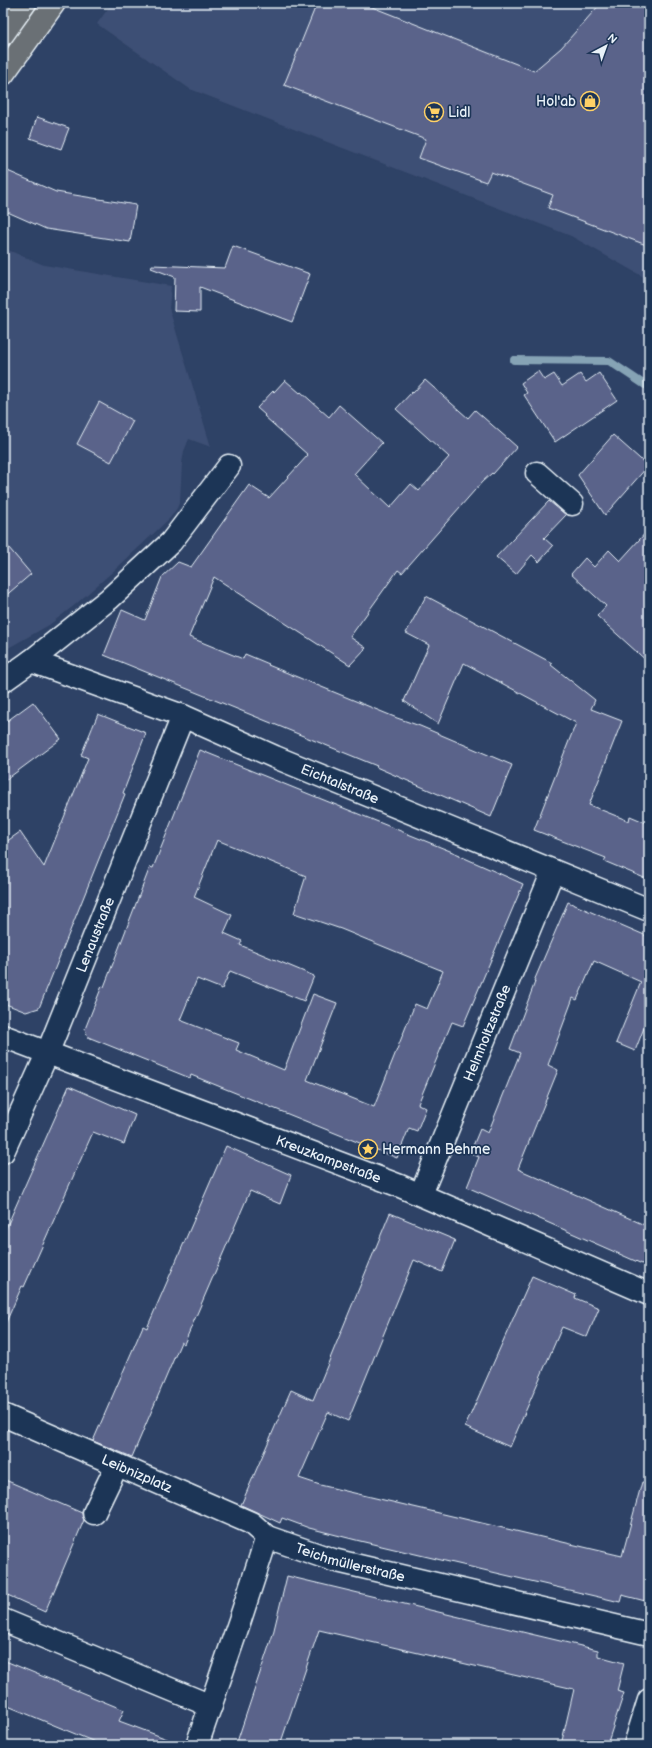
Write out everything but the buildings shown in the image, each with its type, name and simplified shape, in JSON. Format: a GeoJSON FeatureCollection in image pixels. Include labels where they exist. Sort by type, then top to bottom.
{"type":"FeatureCollection","features":[{"type":"Feature","properties":{"kind":"main road"},"geometry":{"type":"LineString","coordinates":[[3,34],[24,3]]}},
{"type":"Feature","properties":{"kind":"main road"},"geometry":{"type":"LineString","coordinates":[[3,74],[54,3]]}},
{"type":"Feature","properties":{"kind":"street"},"geometry":{"type":"LineString","coordinates":[[3,681],[31,661],[109,599],[171,542],[229,466]]}},
{"type":"Feature","properties":{"kind":"street"},"geometry":{"type":"LineString","coordinates":[[537,473],[572,504]]}},
{"type":"Feature","properties":{"kind":"street","name":"Eichtalstraße"},"geometry":{"type":"LineString","coordinates":[[31,661],[183,716],[275,757],[649,910]]}},
{"type":"Feature","properties":{"kind":"street","name":"Lenaustraße"},"geometry":{"type":"LineString","coordinates":[[3,1152],[47,1054],[183,716]]}},
{"type":"Feature","properties":{"kind":"street","name":"Helmholtzstraße"},"geometry":{"type":"LineString","coordinates":[[421,1194],[553,871]]}},
{"type":"Feature","properties":{"kind":"street","name":"Kreuzkampstraße"},"geometry":{"type":"LineString","coordinates":[[3,1036],[47,1054],[421,1194],[649,1294]]}},
{"type":"Feature","properties":{"kind":"street","name":"Leibnizplatz"},"geometry":{"type":"LineString","coordinates":[[3,1415],[251,1523],[267,1537]]}},
{"type":"Feature","properties":{"kind":"street"},"geometry":{"type":"LineString","coordinates":[[94,1513],[117,1465]]}},
{"type":"Feature","properties":{"kind":"street"},"geometry":{"type":"LineString","coordinates":[[198,1745],[267,1537]]}},
{"type":"Feature","properties":{"kind":"street","name":"Teichmüllerstraße"},"geometry":{"type":"LineString","coordinates":[[267,1537],[333,1560],[649,1634]]}},
{"type":"Feature","properties":{"kind":"street"},"geometry":{"type":"LineString","coordinates":[[3,1620],[211,1706]]}},
{"type":"Feature","properties":{"kind":"street"},"geometry":{"type":"LineString","coordinates":[[635,1745],[649,1700]]}},
{"type":"Feature","properties":{"kind":"shaded area"},"geometry":{"type":"Polygon","coordinates":[[[112,3],[649,3],[649,280],[571,236],[190,89],[97,24],[112,3]]]}},
{"type":"Feature","properties":{"kind":"shaded area"},"geometry":{"type":"Polygon","coordinates":[[[3,248],[44,265],[171,286],[169,308],[211,447],[189,439],[184,451],[182,463],[180,501],[170,518],[76,604],[49,625],[3,651],[3,248]]]}},
{"type":"Feature","properties":{"kind":"waterway"},"geometry":{"type":"LineString","coordinates":[[514,360],[609,361],[645,385]]}},
{"type":"Feature","properties":{"kind":"place","name":"Hol'ab"},"geometry":{"type":"Point","coordinates":[590,101]}},
{"type":"Feature","properties":{"kind":"place","name":"Lidl"},"geometry":{"type":"Point","coordinates":[434,112]}},
{"type":"Feature","properties":{"kind":"place","name":"Hermann Behme"},"geometry":{"type":"Point","coordinates":[368,1149]}}]}
